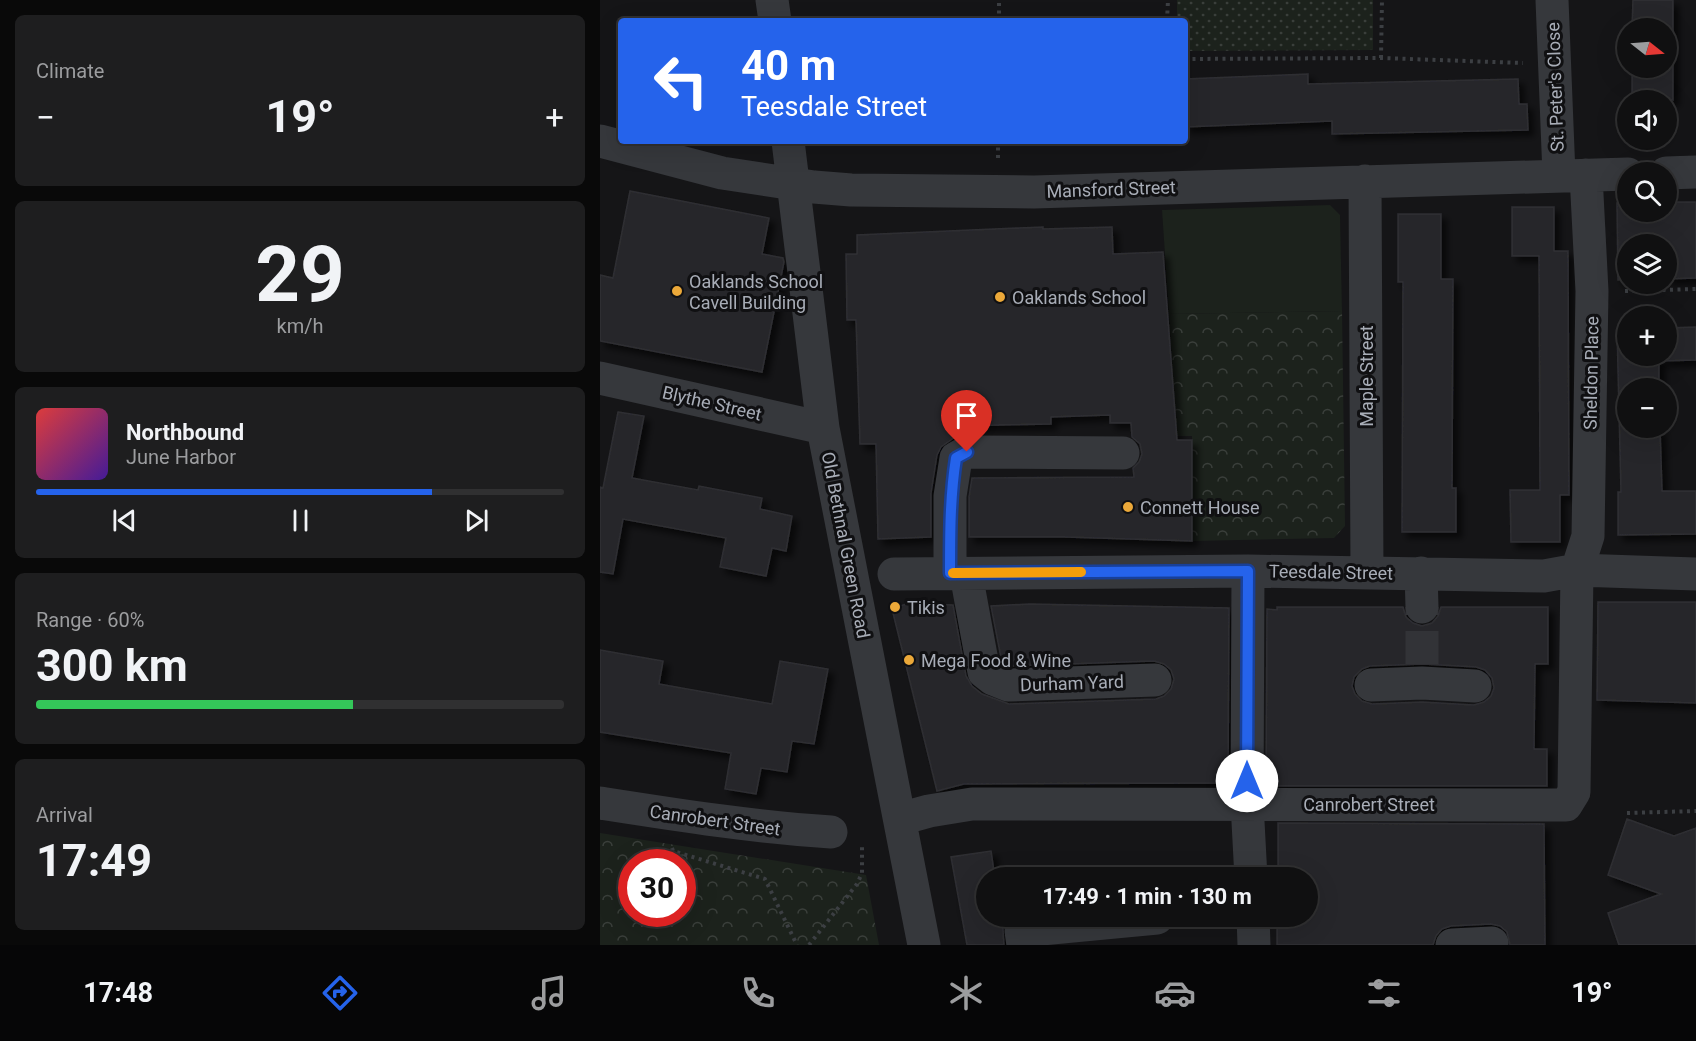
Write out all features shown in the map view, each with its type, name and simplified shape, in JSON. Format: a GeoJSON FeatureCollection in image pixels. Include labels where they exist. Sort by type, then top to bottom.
{"type":"FeatureCollection","features":[{"type":"Feature","properties":{"kind":"street"},"geometry":{"type":"LineString","coordinates":[[772,0],[774,18]]}},
{"type":"Feature","properties":{"kind":"street","name":"St. Peter's Close"},"geometry":{"type":"LineString","coordinates":[[1552,0],[1554,64],[1573,175]]}},
{"type":"Feature","properties":{"kind":"street","name":"Mansford Street"},"geometry":{"type":"LineString","coordinates":[[600,141],[722,173],[851,190],[1034,192],[1617,174]]}},
{"type":"Feature","properties":{"kind":"street","name":"Old Bethnal Green Road"},"geometry":{"type":"LineString","coordinates":[[788,144],[823,428],[924,945]]}},
{"type":"Feature","properties":{"kind":"street"},"geometry":{"type":"LineString","coordinates":[[1677,173],[1696,172]]}},
{"type":"Feature","properties":{"kind":"street","name":"Sheldon Place"},"geometry":{"type":"LineString","coordinates":[[1573,175],[1592,291],[1588,536],[1577,570]]}},
{"type":"Feature","properties":{"kind":"street","name":"Maple Street"},"geometry":{"type":"LineString","coordinates":[[1365,181],[1367,572]]}},
{"type":"Feature","properties":{"kind":"street","name":"Blythe Street"},"geometry":{"type":"LineString","coordinates":[[600,378],[823,428]]}},
{"type":"Feature","properties":{"kind":"street","name":"Durham Yard"},"geometry":{"type":"LineString","coordinates":[[1123,453],[967,452],[956,458],[950,496],[958,573],[984,672],[993,679],[1008,685],[1155,680]]}},
{"type":"Feature","properties":{"kind":"street","name":"Teesdale Street"},"geometry":{"type":"LineString","coordinates":[[894,573],[1248,571],[1544,576],[1577,570],[1696,574]]}},
{"type":"Feature","properties":{"kind":"street","name":"Canrobert Street"},"geometry":{"type":"LineString","coordinates":[[900,819],[929,811],[972,804],[1566,805],[1574,792],[1577,570]]}},
{"type":"Feature","properties":{"kind":"street"},"geometry":{"type":"LineString","coordinates":[[1248,571],[1247,804],[1250,867]]}},
{"type":"Feature","properties":{"kind":"street"},"geometry":{"type":"LineString","coordinates":[[1421,573],[1422,607]]}},
{"type":"Feature","properties":{"kind":"street"},"geometry":{"type":"LineString","coordinates":[[1371,685],[1422,674],[1475,686]]}},
{"type":"Feature","properties":{"kind":"street","name":"Canrobert Street"},"geometry":{"type":"LineString","coordinates":[[600,803],[659,813],[846,834]]}},
{"type":"Feature","properties":{"kind":"street"},"geometry":{"type":"LineString","coordinates":[[1023,945],[1021,931],[1063,927]]}},
{"type":"Feature","properties":{"kind":"street"},"geometry":{"type":"LineString","coordinates":[[1253,927],[1254,945]]}},
{"type":"Feature","properties":{"kind":"street"},"geometry":{"type":"LineString","coordinates":[[1452,945],[1492,943]]}},
{"type":"Feature","properties":{"kind":"path"},"geometry":{"type":"LineString","coordinates":[[999,0],[999,18]]}},
{"type":"Feature","properties":{"kind":"path"},"geometry":{"type":"LineString","coordinates":[[1167,18],[1168,0]]}},
{"type":"Feature","properties":{"kind":"path"},"geometry":{"type":"LineString","coordinates":[[1381,58],[1382,0]]}},
{"type":"Feature","properties":{"kind":"path"},"geometry":{"type":"LineString","coordinates":[[1188,59],[1381,58],[1554,64]]}},
{"type":"Feature","properties":{"kind":"path"},"geometry":{"type":"LineString","coordinates":[[1592,291],[1696,289]]}},
{"type":"Feature","properties":{"kind":"path"},"geometry":{"type":"LineString","coordinates":[[1627,813],[1696,811]]}},
{"type":"Feature","properties":{"kind":"path"},"geometry":{"type":"LineString","coordinates":[[659,813],[673,851],[765,879],[797,945]]}},
{"type":"Feature","properties":{"kind":"path"},"geometry":{"type":"LineString","coordinates":[[809,945],[857,884],[862,873],[846,834]]}},
{"type":"Feature","properties":{"kind":"green space"},"geometry":{"type":"Polygon","coordinates":[[[1177,0],[1373,0],[1373,50],[1188,51],[1188,18],[1177,18],[1177,0]]]}},
{"type":"Feature","properties":{"kind":"green space"},"geometry":{"type":"Polygon","coordinates":[[[1330,205],[1340,215],[1342,311],[1169,314],[1162,210],[1330,205]]]}},
{"type":"Feature","properties":{"kind":"green space"},"geometry":{"type":"Polygon","coordinates":[[[1342,311],[1345,526],[1334,538],[1192,541],[1192,436],[1177,436],[1169,314],[1342,311]]]}},
{"type":"Feature","properties":{"kind":"green space"},"geometry":{"type":"Polygon","coordinates":[[[600,833],[866,875],[879,945],[600,945],[600,833]]]}},
{"type":"Feature","properties":{"kind":"building"},"geometry":{"type":"Polygon","coordinates":[[[1633,0],[1673,0],[1673,18],[1632,18],[1633,0]]]}},
{"type":"Feature","properties":{"kind":"building"},"geometry":{"type":"Polygon","coordinates":[[[1308,74],[1308,84],[1518,79],[1519,104],[1527,104],[1528,130],[1332,134],[1332,121],[1188,127],[1188,79],[1308,74]]]}},
{"type":"Feature","properties":{"kind":"building"},"geometry":{"type":"Polygon","coordinates":[[[1632,78],[1673,78],[1673,90],[1632,90],[1632,78]]]}},
{"type":"Feature","properties":{"kind":"building","name":"Oaklands School Cavell Building"},"geometry":{"type":"Polygon","coordinates":[[[630,191],[769,218],[762,254],[783,258],[784,262],[762,372],[600,341],[600,275],[613,278],[630,191]]]}},
{"type":"Feature","properties":{"kind":"building"},"geometry":{"type":"Polygon","coordinates":[[[1677,202],[1696,202],[1696,278],[1677,279],[1677,234],[1617,234],[1617,222],[1677,222],[1677,202]]]}},
{"type":"Feature","properties":{"kind":"building"},"geometry":{"type":"Polygon","coordinates":[[[1512,207],[1554,207],[1554,251],[1568,251],[1569,495],[1560,495],[1560,542],[1511,542],[1510,490],[1540,490],[1539,256],[1512,256],[1512,207]]]}},
{"type":"Feature","properties":{"kind":"building"},"geometry":{"type":"Polygon","coordinates":[[[1398,214],[1441,214],[1441,279],[1453,279],[1452,488],[1456,488],[1456,532],[1402,532],[1403,282],[1398,282],[1398,214]]]}},
{"type":"Feature","properties":{"kind":"building","name":"Oaklands School"},"geometry":{"type":"Polygon","coordinates":[[[1043,227],[1043,229],[1112,227],[1113,254],[1163,252],[1177,440],[1192,440],[1192,541],[969,537],[969,497],[972,478],[1134,477],[1133,468],[1139,462],[1142,454],[1140,444],[1132,437],[1131,423],[1110,423],[1110,415],[1051,417],[1051,424],[954,426],[955,437],[941,447],[937,455],[931,493],[931,537],[878,539],[876,444],[860,444],[856,320],[847,320],[846,254],[857,254],[857,235],[1043,227]]]}},
{"type":"Feature","properties":{"kind":"building"},"geometry":{"type":"Polygon","coordinates":[[[1696,327],[1696,360],[1677,361],[1677,328],[1696,327]]]}},
{"type":"Feature","properties":{"kind":"building"},"geometry":{"type":"Polygon","coordinates":[[[1618,366],[1659,366],[1659,378],[1618,378],[1618,366]]]}},
{"type":"Feature","properties":{"kind":"building"},"geometry":{"type":"Polygon","coordinates":[[[618,412],[644,416],[632,478],[698,490],[699,486],[762,498],[760,509],[792,516],[786,551],[772,548],[766,576],[720,567],[726,538],[623,519],[613,574],[600,572],[600,487],[603,488],[618,412]]]}},
{"type":"Feature","properties":{"kind":"building"},"geometry":{"type":"Polygon","coordinates":[[[1620,438],[1660,438],[1662,491],[1696,491],[1696,534],[1618,535],[1618,492],[1621,492],[1620,438]]]}},
{"type":"Feature","properties":{"kind":"building"},"geometry":{"type":"Polygon","coordinates":[[[1598,602],[1696,602],[1696,703],[1597,700],[1598,602]]]}},
{"type":"Feature","properties":{"kind":"building"},"geometry":{"type":"Polygon","coordinates":[[[906,604],[953,605],[966,676],[972,686],[982,694],[1009,704],[1156,699],[1164,696],[1171,689],[1174,679],[1171,670],[1164,664],[1154,661],[1011,666],[1002,663],[991,606],[1030,604],[1229,608],[1228,783],[964,784],[937,791],[892,609],[906,604]]]}},
{"type":"Feature","properties":{"kind":"building"},"geometry":{"type":"Polygon","coordinates":[[[1277,607],[1403,607],[1406,617],[1422,626],[1432,623],[1441,607],[1548,607],[1548,664],[1535,664],[1534,749],[1547,749],[1547,786],[1279,786],[1266,784],[1267,609],[1277,610],[1277,607]],[[1423,664],[1370,666],[1362,669],[1354,677],[1352,686],[1355,694],[1362,701],[1372,704],[1422,702],[1474,705],[1484,702],[1491,696],[1494,688],[1492,678],[1485,670],[1476,667],[1423,664]]]}},
{"type":"Feature","properties":{"kind":"building"},"geometry":{"type":"Polygon","coordinates":[[[600,650],[663,661],[659,684],[772,704],[780,661],[828,669],[814,744],[792,741],[787,772],[761,768],[756,794],[725,789],[731,753],[600,732],[600,650]]]}},
{"type":"Feature","properties":{"kind":"building"},"geometry":{"type":"Polygon","coordinates":[[[1627,819],[1674,836],[1696,828],[1696,945],[1619,945],[1608,913],[1661,894],[1608,875],[1627,819]]]}},
{"type":"Feature","properties":{"kind":"building"},"geometry":{"type":"Polygon","coordinates":[[[1278,823],[1544,824],[1545,945],[1510,945],[1507,932],[1500,926],[1491,924],[1451,926],[1442,929],[1433,945],[1277,945],[1277,927],[1318,927],[1318,867],[1278,867],[1278,823]]]}},
{"type":"Feature","properties":{"kind":"building"},"geometry":{"type":"Polygon","coordinates":[[[991,851],[993,867],[976,867],[976,927],[1003,927],[1004,945],[967,945],[951,857],[991,851]]]}},
{"type":"Feature","properties":{"kind":"tunnel"},"geometry":{"type":"LineString","coordinates":[[1422,607],[1422,664]]}},
{"type":"Feature","properties":{"kind":"slow traffic"},"geometry":{"type":"LineString","coordinates":[[953,573],[1081,572]]}},
{"type":"Feature","properties":{"kind":"place","name":"Oaklands School Cavell Building"},"geometry":{"type":"Point","coordinates":[677,291]}},
{"type":"Feature","properties":{"kind":"place","name":"Oaklands School"},"geometry":{"type":"Point","coordinates":[1000,297]}},
{"type":"Feature","properties":{"kind":"place","name":"Connett House"},"geometry":{"type":"Point","coordinates":[1128,507]}},
{"type":"Feature","properties":{"kind":"place","name":"Tikis"},"geometry":{"type":"Point","coordinates":[895,607]}},
{"type":"Feature","properties":{"kind":"place","name":"Mega Food & Wine"},"geometry":{"type":"Point","coordinates":[909,660]}},
{"type":"Feature","properties":{"kind":"route"},"geometry":{"type":"LineString","coordinates":[[967,452],[956,458],[950,496],[950,573],[1248,571],[1247,781]]}}]}
